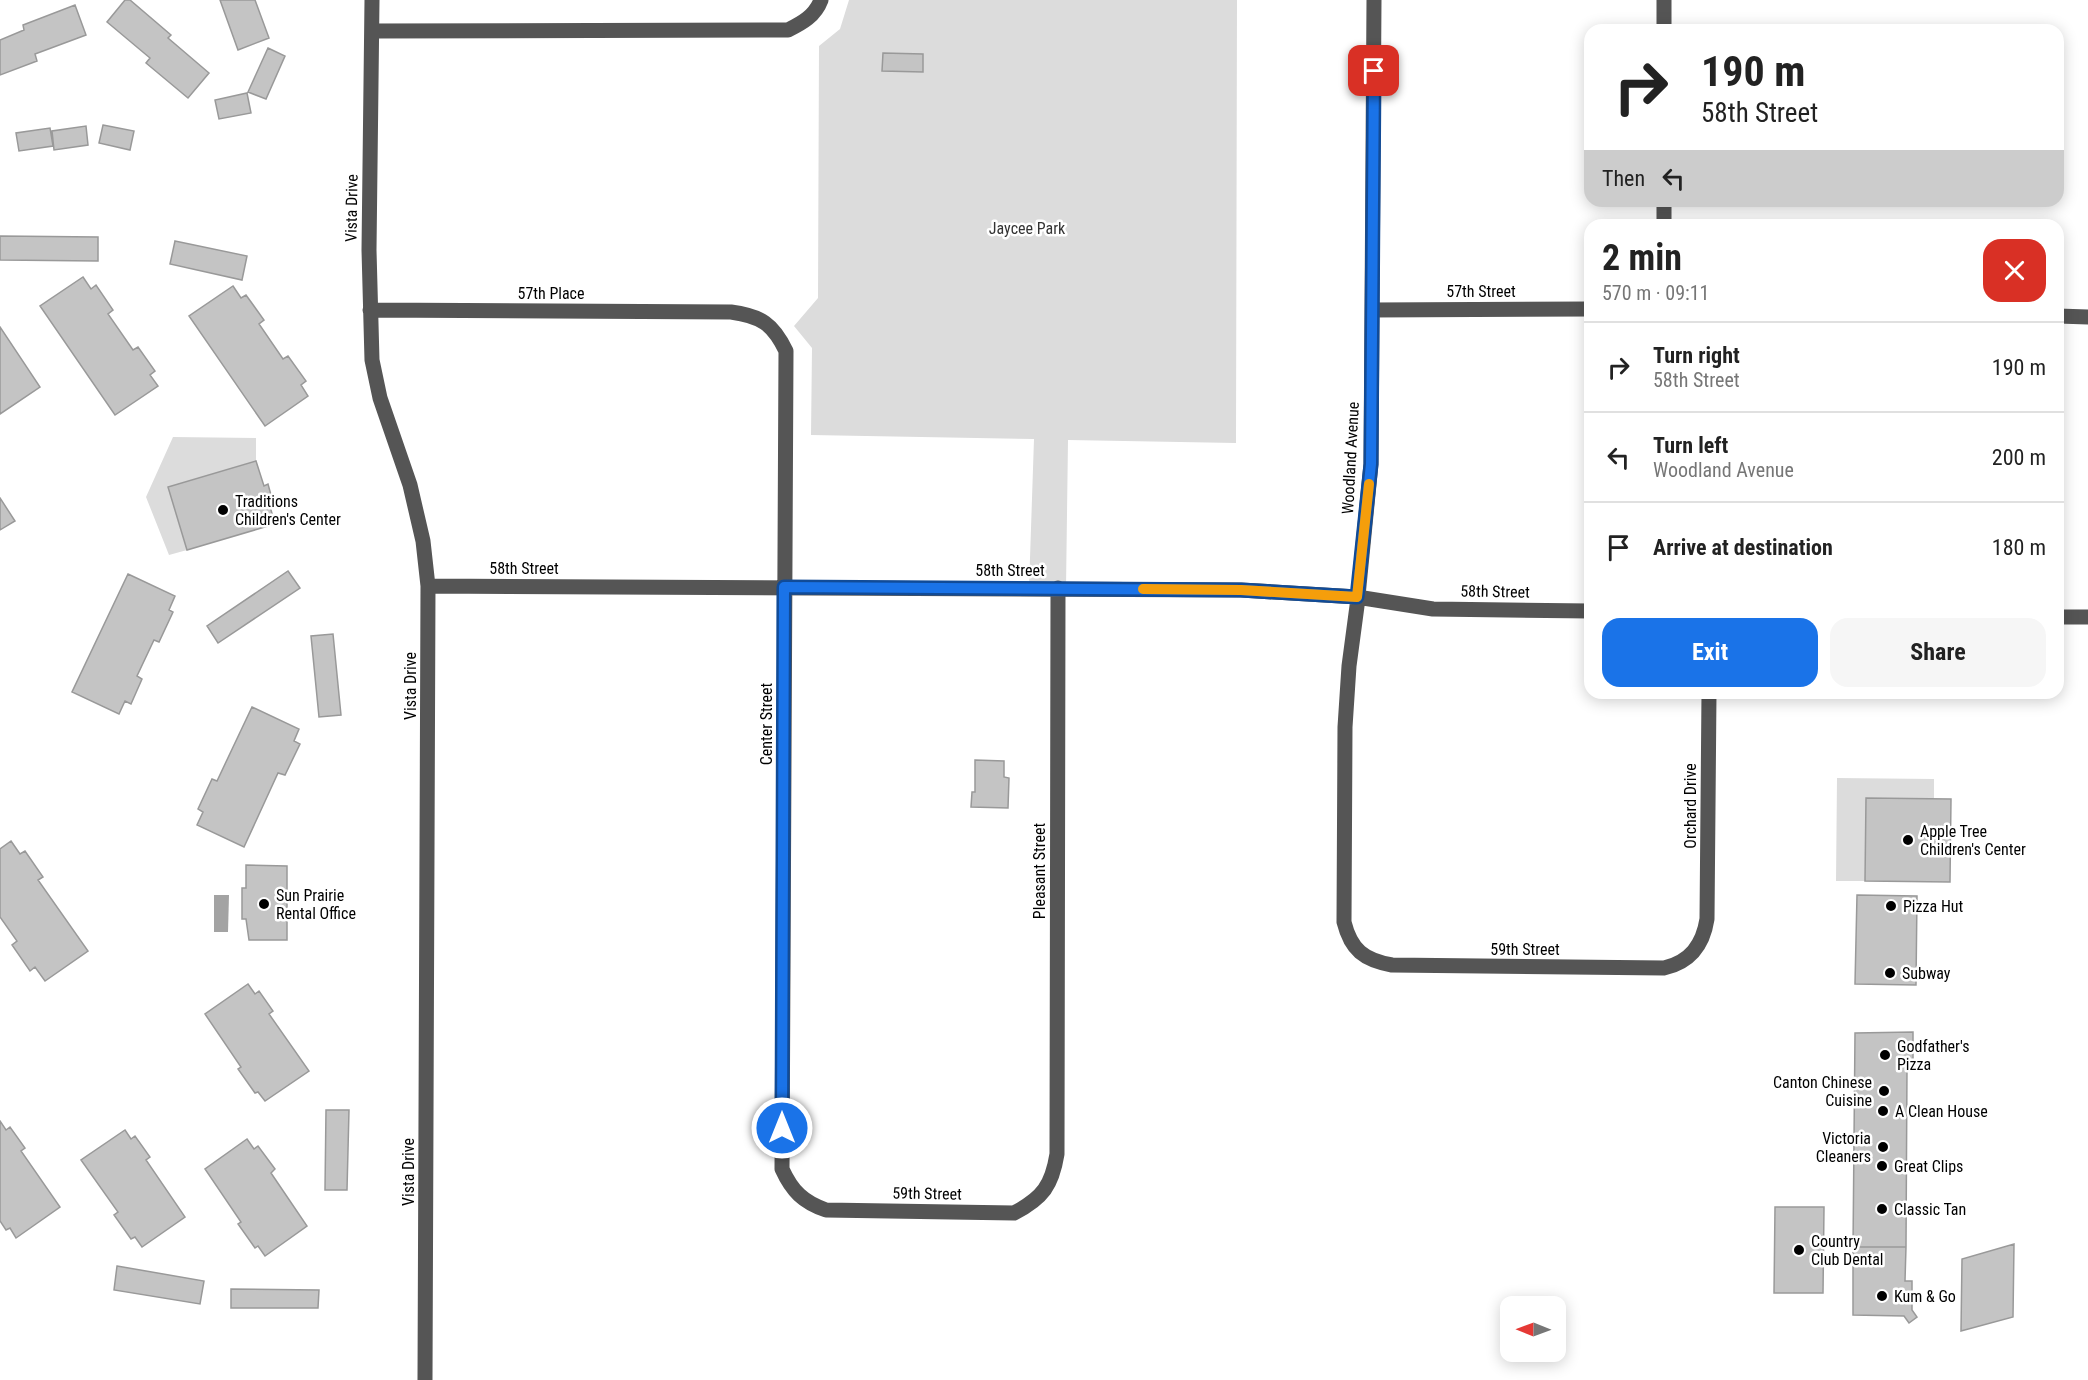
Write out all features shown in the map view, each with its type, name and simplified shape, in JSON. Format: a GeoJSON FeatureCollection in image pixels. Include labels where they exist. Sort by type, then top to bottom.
{"type":"FeatureCollection","features":[{"type":"Feature","properties":{"kind":"street","name":"Vista Drive"},"geometry":{"type":"LineString","coordinates":[[372,0],[369,250],[372,360],[380,398],[410,485],[423,542],[428,586],[425,1380]]}},
{"type":"Feature","properties":{"kind":"street"},"geometry":{"type":"LineString","coordinates":[[372,31],[788,30],[806,21],[819,7],[821,0]]}},
{"type":"Feature","properties":{"kind":"street","name":"Woodland Avenue"},"geometry":{"type":"LineString","coordinates":[[1344,916],[1345,727],[1371,464],[1374,0]]}},
{"type":"Feature","properties":{"kind":"street"},"geometry":{"type":"LineString","coordinates":[[1664,0],[1664,24]]}},
{"type":"Feature","properties":{"kind":"street","name":"57th Street"},"geometry":{"type":"LineString","coordinates":[[1372,310],[1584,309]]}},
{"type":"Feature","properties":{"kind":"street","name":"57th Place"},"geometry":{"type":"LineString","coordinates":[[370,310],[732,312]]}},
{"type":"Feature","properties":{"kind":"street","name":"Center Street"},"geometry":{"type":"LineString","coordinates":[[732,312],[752,315],[766,323],[778,335],[786,351],[782,1169]]}},
{"type":"Feature","properties":{"kind":"street"},"geometry":{"type":"LineString","coordinates":[[2064,316],[2088,317]]}},
{"type":"Feature","properties":{"kind":"street","name":"58th Street"},"geometry":{"type":"LineString","coordinates":[[428,586],[1241,590],[1357,597],[1433,609],[1584,610]]}},
{"type":"Feature","properties":{"kind":"street","name":"Pleasant Street"},"geometry":{"type":"LineString","coordinates":[[1057,1154],[1058,588]]}},
{"type":"Feature","properties":{"kind":"street"},"geometry":{"type":"LineString","coordinates":[[2064,617],[2088,618]]}},
{"type":"Feature","properties":{"kind":"street","name":"Orchard Drive"},"geometry":{"type":"LineString","coordinates":[[1707,919],[1709,699]]}},
{"type":"Feature","properties":{"kind":"street","name":"59th Street"},"geometry":{"type":"LineString","coordinates":[[1344,916],[1347,934],[1354,946],[1363,955],[1376,962],[1392,966],[1646,968],[1674,965],[1688,958],[1698,947],[1705,933],[1707,919]]}},
{"type":"Feature","properties":{"kind":"street","name":"59th Street"},"geometry":{"type":"LineString","coordinates":[[782,1169],[789,1185],[797,1195],[812,1205],[826,1210],[1014,1213],[1031,1204],[1045,1191],[1053,1174],[1057,1154]]}},
{"type":"Feature","properties":{"kind":"green space","name":"Jaycee Park"},"geometry":{"type":"Polygon","coordinates":[[[849,0],[1237,0],[1236,443],[1068,440],[1066,588],[1029,588],[1034,439],[811,435],[812,348],[794,326],[818,298],[819,46],[840,29],[849,0]]]}},
{"type":"Feature","properties":{"kind":"green space"},"geometry":{"type":"Polygon","coordinates":[[[173,437],[256,438],[256,461],[169,487],[187,550],[169,555],[146,497],[173,437]]]}},
{"type":"Feature","properties":{"kind":"green space"},"geometry":{"type":"Polygon","coordinates":[[[1837,778],[1934,779],[1934,799],[1866,798],[1865,881],[1836,881],[1837,778]]]}},
{"type":"Feature","properties":{"kind":"shaded area"},"geometry":{"type":"Polygon","coordinates":[[[214,895],[229,895],[228,932],[214,932],[214,895]]]}},
{"type":"Feature","properties":{"kind":"building"},"geometry":{"type":"Polygon","coordinates":[[[125,0],[130,0],[171,35],[168,38],[209,73],[188,98],[146,63],[150,58],[107,22],[125,0]]]}},
{"type":"Feature","properties":{"kind":"building"},"geometry":{"type":"Polygon","coordinates":[[[220,0],[255,0],[269,38],[238,50],[220,0]]]}},
{"type":"Feature","properties":{"kind":"building"},"geometry":{"type":"Polygon","coordinates":[[[75,5],[86,35],[35,54],[37,61],[0,75],[0,40],[24,30],[23,25],[75,5]]]}},
{"type":"Feature","properties":{"kind":"building"},"geometry":{"type":"Polygon","coordinates":[[[268,48],[285,56],[266,99],[248,92],[268,48]]]}},
{"type":"Feature","properties":{"kind":"building"},"geometry":{"type":"Polygon","coordinates":[[[883,53],[923,54],[923,72],[882,71],[883,53]]]}},
{"type":"Feature","properties":{"kind":"building"},"geometry":{"type":"Polygon","coordinates":[[[247,93],[251,113],[219,119],[215,100],[247,93]]]}},
{"type":"Feature","properties":{"kind":"building"},"geometry":{"type":"Polygon","coordinates":[[[103,125],[134,131],[130,150],[99,143],[103,125]]]}},
{"type":"Feature","properties":{"kind":"building"},"geometry":{"type":"Polygon","coordinates":[[[86,126],[88,145],[54,150],[52,131],[86,126]]]}},
{"type":"Feature","properties":{"kind":"building"},"geometry":{"type":"Polygon","coordinates":[[[50,128],[53,146],[19,151],[16,133],[50,128]]]}},
{"type":"Feature","properties":{"kind":"building"},"geometry":{"type":"Polygon","coordinates":[[[0,236],[98,237],[98,261],[0,260],[0,236]]]}},
{"type":"Feature","properties":{"kind":"building"},"geometry":{"type":"Polygon","coordinates":[[[175,241],[247,256],[242,280],[170,264],[175,241]]]}},
{"type":"Feature","properties":{"kind":"building"},"geometry":{"type":"Polygon","coordinates":[[[83,277],[91,289],[96,285],[113,310],[108,314],[133,350],[138,347],[155,371],[150,375],[158,386],[115,415],[40,306],[83,277]]]}},
{"type":"Feature","properties":{"kind":"building"},"geometry":{"type":"Polygon","coordinates":[[[233,286],[241,298],[246,295],[264,320],[259,324],[283,359],[288,356],[306,381],[301,385],[308,396],[265,426],[189,316],[233,286]]]}},
{"type":"Feature","properties":{"kind":"building"},"geometry":{"type":"Polygon","coordinates":[[[0,327],[40,387],[0,414],[0,327]]]}},
{"type":"Feature","properties":{"kind":"building","name":"Traditions Children's Center"},"geometry":{"type":"Polygon","coordinates":[[[256,461],[264,486],[268,484],[271,495],[267,496],[275,524],[187,550],[168,487],[256,461]]]}},
{"type":"Feature","properties":{"kind":"building"},"geometry":{"type":"Polygon","coordinates":[[[0,498],[15,521],[0,530],[0,498]]]}},
{"type":"Feature","properties":{"kind":"building"},"geometry":{"type":"Polygon","coordinates":[[[288,571],[300,588],[218,643],[207,626],[288,571]]]}},
{"type":"Feature","properties":{"kind":"building"},"geometry":{"type":"Polygon","coordinates":[[[128,574],[175,596],[169,610],[173,612],[159,642],[154,640],[137,676],[142,679],[131,704],[125,701],[119,714],[72,692],[128,574]]]}},
{"type":"Feature","properties":{"kind":"building"},"geometry":{"type":"Polygon","coordinates":[[[333,634],[341,715],[319,717],[311,636],[333,634]]]}},
{"type":"Feature","properties":{"kind":"building"},"geometry":{"type":"Polygon","coordinates":[[[252,707],[299,729],[294,741],[300,744],[285,775],[278,773],[244,847],[197,825],[203,812],[198,809],[212,779],[217,781],[252,707]]]}},
{"type":"Feature","properties":{"kind":"building"},"geometry":{"type":"Polygon","coordinates":[[[975,760],[1004,761],[1004,777],[1009,778],[1008,808],[971,807],[972,792],[975,792],[975,760]]]}},
{"type":"Feature","properties":{"kind":"building","name":"Apple Tree Children's Center"},"geometry":{"type":"Polygon","coordinates":[[[1866,798],[1951,799],[1950,882],[1865,881],[1866,798]]]}},
{"type":"Feature","properties":{"kind":"building"},"geometry":{"type":"Polygon","coordinates":[[[11,841],[20,854],[25,851],[43,877],[38,880],[88,951],[45,981],[35,967],[30,971],[12,945],[17,941],[0,917],[0,849],[11,841]]]}},
{"type":"Feature","properties":{"kind":"building","name":"Sun Prairie Rental Office"},"geometry":{"type":"Polygon","coordinates":[[[246,865],[287,866],[287,940],[249,940],[246,919],[242,919],[242,888],[246,888],[246,865]]]}},
{"type":"Feature","properties":{"kind":"building"},"geometry":{"type":"Polygon","coordinates":[[[1857,895],[1917,896],[1916,985],[1855,984],[1857,895]]]}},
{"type":"Feature","properties":{"kind":"building"},"geometry":{"type":"Polygon","coordinates":[[[248,984],[255,994],[259,991],[273,1011],[269,1014],[309,1071],[265,1101],[258,1092],[255,1093],[238,1069],[241,1067],[205,1014],[248,984]]]}},
{"type":"Feature","properties":{"kind":"building"},"geometry":{"type":"Polygon","coordinates":[[[1913,1032],[1913,1067],[1907,1067],[1906,1247],[1853,1247],[1855,1033],[1913,1032]]]}},
{"type":"Feature","properties":{"kind":"building"},"geometry":{"type":"Polygon","coordinates":[[[326,1110],[349,1110],[347,1190],[325,1190],[326,1110]]]}},
{"type":"Feature","properties":{"kind":"building"},"geometry":{"type":"Polygon","coordinates":[[[0,1121],[6,1130],[10,1127],[25,1148],[21,1151],[60,1207],[16,1238],[10,1228],[6,1230],[0,1221],[0,1121]]]}},
{"type":"Feature","properties":{"kind":"building"},"geometry":{"type":"Polygon","coordinates":[[[125,1130],[131,1139],[135,1136],[150,1157],[146,1160],[185,1217],[142,1247],[135,1237],[131,1239],[114,1215],[118,1212],[81,1160],[125,1130]]]}},
{"type":"Feature","properties":{"kind":"building"},"geometry":{"type":"Polygon","coordinates":[[[247,1139],[254,1149],[258,1146],[275,1169],[271,1173],[307,1226],[265,1256],[258,1246],[255,1248],[238,1224],[241,1222],[205,1169],[247,1139]]]}},
{"type":"Feature","properties":{"kind":"building","name":"Country Club Dental"},"geometry":{"type":"Polygon","coordinates":[[[1775,1207],[1824,1207],[1823,1293],[1774,1293],[1775,1207]]]}},
{"type":"Feature","properties":{"kind":"building"},"geometry":{"type":"Polygon","coordinates":[[[2014,1244],[2013,1317],[1961,1331],[1962,1259],[2014,1244]]]}},
{"type":"Feature","properties":{"kind":"building","name":"Kum & Go"},"geometry":{"type":"Polygon","coordinates":[[[1853,1247],[1906,1247],[1905,1281],[1912,1281],[1912,1310],[1917,1317],[1909,1323],[1904,1316],[1853,1315],[1853,1247]]]}},
{"type":"Feature","properties":{"kind":"building"},"geometry":{"type":"Polygon","coordinates":[[[117,1266],[204,1281],[200,1304],[114,1290],[117,1266]]]}},
{"type":"Feature","properties":{"kind":"building"},"geometry":{"type":"Polygon","coordinates":[[[231,1289],[319,1290],[318,1308],[231,1308],[231,1289]]]}},
{"type":"Feature","properties":{"kind":"slow traffic"},"geometry":{"type":"LineString","coordinates":[[1143,589],[1241,590],[1357,597],[1369,484]]}},
{"type":"Feature","properties":{"kind":"place","name":"Traditions Children's Center"},"geometry":{"type":"Point","coordinates":[223,510]}},
{"type":"Feature","properties":{"kind":"place","name":"Apple Tree Children's Center"},"geometry":{"type":"Point","coordinates":[1908,840]}},
{"type":"Feature","properties":{"kind":"place","name":"Sun Prairie Rental Office"},"geometry":{"type":"Point","coordinates":[264,904]}},
{"type":"Feature","properties":{"kind":"place","name":"Pizza Hut"},"geometry":{"type":"Point","coordinates":[1891,906]}},
{"type":"Feature","properties":{"kind":"place","name":"Subway"},"geometry":{"type":"Point","coordinates":[1890,973]}},
{"type":"Feature","properties":{"kind":"place","name":"Godfather's Pizza"},"geometry":{"type":"Point","coordinates":[1885,1055]}},
{"type":"Feature","properties":{"kind":"place","name":"Canton Chinese Cuisine"},"geometry":{"type":"Point","coordinates":[1884,1091]}},
{"type":"Feature","properties":{"kind":"place","name":"A Clean House"},"geometry":{"type":"Point","coordinates":[1883,1111]}},
{"type":"Feature","properties":{"kind":"place","name":"Victoria Cleaners"},"geometry":{"type":"Point","coordinates":[1883,1147]}},
{"type":"Feature","properties":{"kind":"place","name":"Great Clips"},"geometry":{"type":"Point","coordinates":[1882,1166]}},
{"type":"Feature","properties":{"kind":"place","name":"Classic Tan"},"geometry":{"type":"Point","coordinates":[1882,1209]}},
{"type":"Feature","properties":{"kind":"place","name":"Country Club Dental"},"geometry":{"type":"Point","coordinates":[1799,1250]}},
{"type":"Feature","properties":{"kind":"place","name":"Kum & Go"},"geometry":{"type":"Point","coordinates":[1882,1296]}},
{"type":"Feature","properties":{"kind":"route"},"geometry":{"type":"LineString","coordinates":[[782,1128],[784,587],[1241,590],[1357,597],[1371,464],[1374,71]]}}]}
